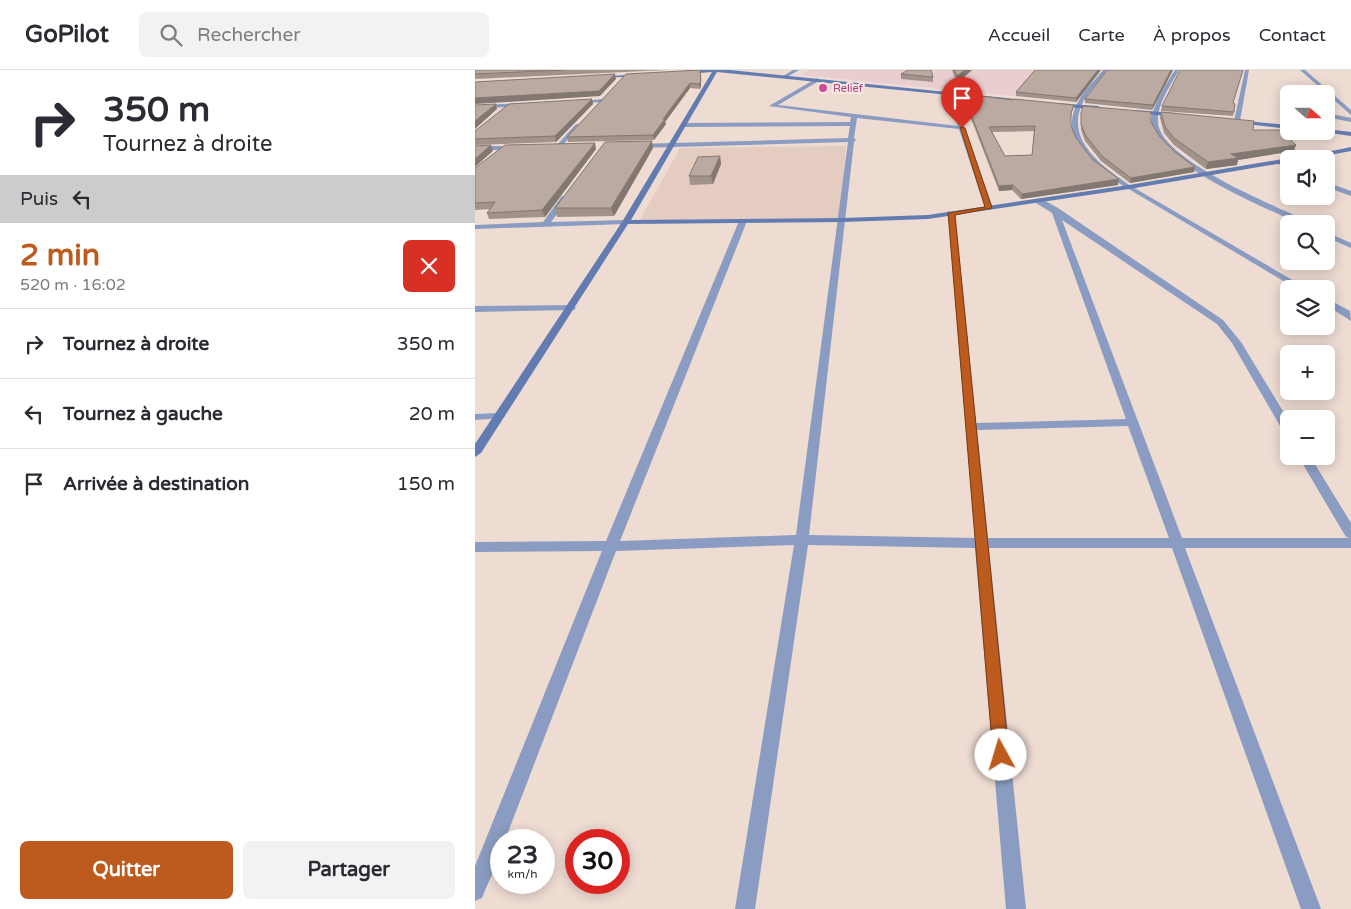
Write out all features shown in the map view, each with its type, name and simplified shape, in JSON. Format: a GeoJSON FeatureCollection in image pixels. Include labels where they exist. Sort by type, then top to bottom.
{"type":"FeatureCollection","features":[{"type":"Feature","properties":{"kind":"street"},"geometry":{"type":"LineString","coordinates":[[475,453],[626,222],[715,70]]}},
{"type":"Feature","properties":{"kind":"street"},"geometry":{"type":"LineString","coordinates":[[677,73],[715,70],[1039,102]]}},
{"type":"Feature","properties":{"kind":"street"},"geometry":{"type":"LineString","coordinates":[[785,76],[797,70]]}},
{"type":"Feature","properties":{"kind":"street"},"geometry":{"type":"LineString","coordinates":[[1105,70],[1078,106],[1074,129],[1089,155],[1103,169],[1129,187],[1289,280]]}},
{"type":"Feature","properties":{"kind":"street"},"geometry":{"type":"LineString","coordinates":[[1177,70],[1155,113],[1155,125],[1162,139],[1179,157],[1206,174],[1288,215]]}},
{"type":"Feature","properties":{"kind":"street"},"geometry":{"type":"LineString","coordinates":[[1237,121],[1247,70]]}},
{"type":"Feature","properties":{"kind":"street"},"geometry":{"type":"LineString","coordinates":[[1302,70],[1336,103],[1351,113]]}},
{"type":"Feature","properties":{"kind":"street"},"geometry":{"type":"LineString","coordinates":[[596,77],[650,75]]}},
{"type":"Feature","properties":{"kind":"street"},"geometry":{"type":"LineString","coordinates":[[619,82],[625,76]]}},
{"type":"Feature","properties":{"kind":"street"},"geometry":{"type":"LineString","coordinates":[[817,80],[773,106],[854,120],[962,128]]}},
{"type":"Feature","properties":{"kind":"street"},"geometry":{"type":"LineString","coordinates":[[950,93],[989,208]]}},
{"type":"Feature","properties":{"kind":"street"},"geometry":{"type":"LineString","coordinates":[[595,107],[607,94]]}},
{"type":"Feature","properties":{"kind":"street"},"geometry":{"type":"LineString","coordinates":[[564,102],[601,100]]}},
{"type":"Feature","properties":{"kind":"street"},"geometry":{"type":"LineString","coordinates":[[1049,103],[1107,108]]}},
{"type":"Feature","properties":{"kind":"street"},"geometry":{"type":"LineString","coordinates":[[475,107],[527,104]]}},
{"type":"Feature","properties":{"kind":"street"},"geometry":{"type":"LineString","coordinates":[[502,111],[509,105]]}},
{"type":"Feature","properties":{"kind":"street"},"geometry":{"type":"LineString","coordinates":[[1126,110],[1182,116]]}},
{"type":"Feature","properties":{"kind":"street"},"geometry":{"type":"LineString","coordinates":[[1335,117],[1351,120]]}},
{"type":"Feature","properties":{"kind":"street"},"geometry":{"type":"LineString","coordinates":[[558,147],[583,120]]}},
{"type":"Feature","properties":{"kind":"street"},"geometry":{"type":"LineString","coordinates":[[683,125],[854,120]]}},
{"type":"Feature","properties":{"kind":"street"},"geometry":{"type":"LineString","coordinates":[[745,909],[802,540],[854,120]]}},
{"type":"Feature","properties":{"kind":"street"},"geometry":{"type":"LineString","coordinates":[[1227,120],[1280,126]]}},
{"type":"Feature","properties":{"kind":"street"},"geometry":{"type":"LineString","coordinates":[[1335,132],[1351,134]]}},
{"type":"Feature","properties":{"kind":"street"},"geometry":{"type":"LineString","coordinates":[[633,146],[853,140]]}},
{"type":"Feature","properties":{"kind":"street"},"geometry":{"type":"LineString","coordinates":[[549,147],[567,147]]}},
{"type":"Feature","properties":{"kind":"street"},"geometry":{"type":"LineString","coordinates":[[475,148],[522,148]]}},
{"type":"Feature","properties":{"kind":"street"},"geometry":{"type":"LineString","coordinates":[[497,154],[504,148]]}},
{"type":"Feature","properties":{"kind":"street"},"geometry":{"type":"LineString","coordinates":[[1335,151],[1351,148]]}},
{"type":"Feature","properties":{"kind":"street"},"geometry":{"type":"LineString","coordinates":[[475,227],[626,222],[843,220],[928,217],[1129,187],[1278,162]]}},
{"type":"Feature","properties":{"kind":"street"},"geometry":{"type":"LineString","coordinates":[[1335,188],[1351,194]]}},
{"type":"Feature","properties":{"kind":"street"},"geometry":{"type":"LineString","coordinates":[[544,226],[568,194]]}},
{"type":"Feature","properties":{"kind":"street"},"geometry":{"type":"LineString","coordinates":[[1039,201],[1220,322],[1236,342],[1280,416]]}},
{"type":"Feature","properties":{"kind":"street"},"geometry":{"type":"LineString","coordinates":[[1055,210],[1311,909]]}},
{"type":"Feature","properties":{"kind":"street"},"geometry":{"type":"LineString","coordinates":[[951,213],[1015,909]]}},
{"type":"Feature","properties":{"kind":"street"},"geometry":{"type":"LineString","coordinates":[[475,891],[611,546],[743,221]]}},
{"type":"Feature","properties":{"kind":"street"},"geometry":{"type":"LineString","coordinates":[[1335,238],[1351,246]]}},
{"type":"Feature","properties":{"kind":"street"},"geometry":{"type":"LineString","coordinates":[[1335,307],[1350,315]]}},
{"type":"Feature","properties":{"kind":"street"},"geometry":{"type":"LineString","coordinates":[[475,309],[571,308]]}},
{"type":"Feature","properties":{"kind":"street"},"geometry":{"type":"LineString","coordinates":[[475,417],[499,416]]}},
{"type":"Feature","properties":{"kind":"street"},"geometry":{"type":"LineString","coordinates":[[970,428],[1133,422]]}},
{"type":"Feature","properties":{"kind":"street"},"geometry":{"type":"LineString","coordinates":[[1309,465],[1351,534]]}},
{"type":"Feature","properties":{"kind":"street"},"geometry":{"type":"LineString","coordinates":[[475,547],[611,546],[802,540],[980,543],[1351,543]]}},
{"type":"Feature","properties":{"kind":"shaded area"},"geometry":{"type":"Polygon","coordinates":[[[809,70],[1071,70],[1045,99],[800,75],[809,70]]]}},
{"type":"Feature","properties":{"kind":"shaded area"},"geometry":{"type":"Polygon","coordinates":[[[846,146],[841,218],[640,220],[680,148],[846,146]]]}},
{"type":"Feature","properties":{"kind":"building"},"geometry":{"type":"Polygon","coordinates":[[[475,70],[563,70],[475,74],[475,70]]]}},
{"type":"Feature","properties":{"kind":"building"},"geometry":{"type":"Polygon","coordinates":[[[700,70],[701,81],[699,84],[690,83],[653,135],[567,137],[626,74],[700,70]]]}},
{"type":"Feature","properties":{"kind":"building"},"geometry":{"type":"Polygon","coordinates":[[[908,70],[931,70],[933,77],[901,74],[908,70]]]}},
{"type":"Feature","properties":{"kind":"building"},"geometry":{"type":"Polygon","coordinates":[[[954,70],[965,70],[957,76],[954,70]]]}},
{"type":"Feature","properties":{"kind":"building"},"geometry":{"type":"Polygon","coordinates":[[[1035,70],[1098,70],[1076,98],[1016,92],[1035,70]]]}},
{"type":"Feature","properties":{"kind":"building"},"geometry":{"type":"Polygon","coordinates":[[[1107,70],[1171,70],[1153,105],[1085,99],[1107,70]]]}},
{"type":"Feature","properties":{"kind":"building"},"geometry":{"type":"Polygon","coordinates":[[[1180,70],[1243,70],[1233,103],[1235,104],[1234,112],[1162,106],[1180,70]]]}},
{"type":"Feature","properties":{"kind":"building"},"geometry":{"type":"Polygon","coordinates":[[[615,74],[599,91],[475,98],[475,82],[615,74]]]}},
{"type":"Feature","properties":{"kind":"building"},"geometry":{"type":"Polygon","coordinates":[[[963,94],[1074,105],[1071,113],[1071,126],[1076,138],[1093,160],[1119,179],[1022,194],[1013,185],[999,186],[963,94]],[[1035,126],[989,127],[1005,156],[1032,155],[1035,126]]]}},
{"type":"Feature","properties":{"kind":"building"},"geometry":{"type":"Polygon","coordinates":[[[592,99],[555,136],[475,139],[475,131],[509,104],[592,99]]]}},
{"type":"Feature","properties":{"kind":"building"},"geometry":{"type":"Polygon","coordinates":[[[496,104],[475,121],[475,105],[496,104]]]}},
{"type":"Feature","properties":{"kind":"building"},"geometry":{"type":"Polygon","coordinates":[[[1083,106],[1151,112],[1151,122],[1160,137],[1175,152],[1195,167],[1131,178],[1102,156],[1086,136],[1081,125],[1083,106]]]}},
{"type":"Feature","properties":{"kind":"building"},"geometry":{"type":"Polygon","coordinates":[[[1161,112],[1254,121],[1253,130],[1280,130],[1280,140],[1291,140],[1296,145],[1231,154],[1238,158],[1208,162],[1175,139],[1165,127],[1161,112]]]}},
{"type":"Feature","properties":{"kind":"building"},"geometry":{"type":"Polygon","coordinates":[[[652,141],[611,208],[555,208],[605,142],[652,141]]]}},
{"type":"Feature","properties":{"kind":"building"},"geometry":{"type":"Polygon","coordinates":[[[595,143],[542,210],[487,213],[495,202],[475,203],[475,168],[505,145],[595,143]]]}},
{"type":"Feature","properties":{"kind":"building"},"geometry":{"type":"Polygon","coordinates":[[[491,145],[475,159],[475,146],[491,145]]]}},
{"type":"Feature","properties":{"kind":"building"},"geometry":{"type":"Polygon","coordinates":[[[720,156],[711,176],[689,176],[698,157],[720,156]]]}},
{"type":"Feature","properties":{"kind":"place","name":"Relief"},"geometry":{"type":"Point","coordinates":[823,88]}},
{"type":"Feature","properties":{"kind":"route"},"geometry":{"type":"LineString","coordinates":[[962,128],[989,208],[951,213],[1001,755]]}}]}
